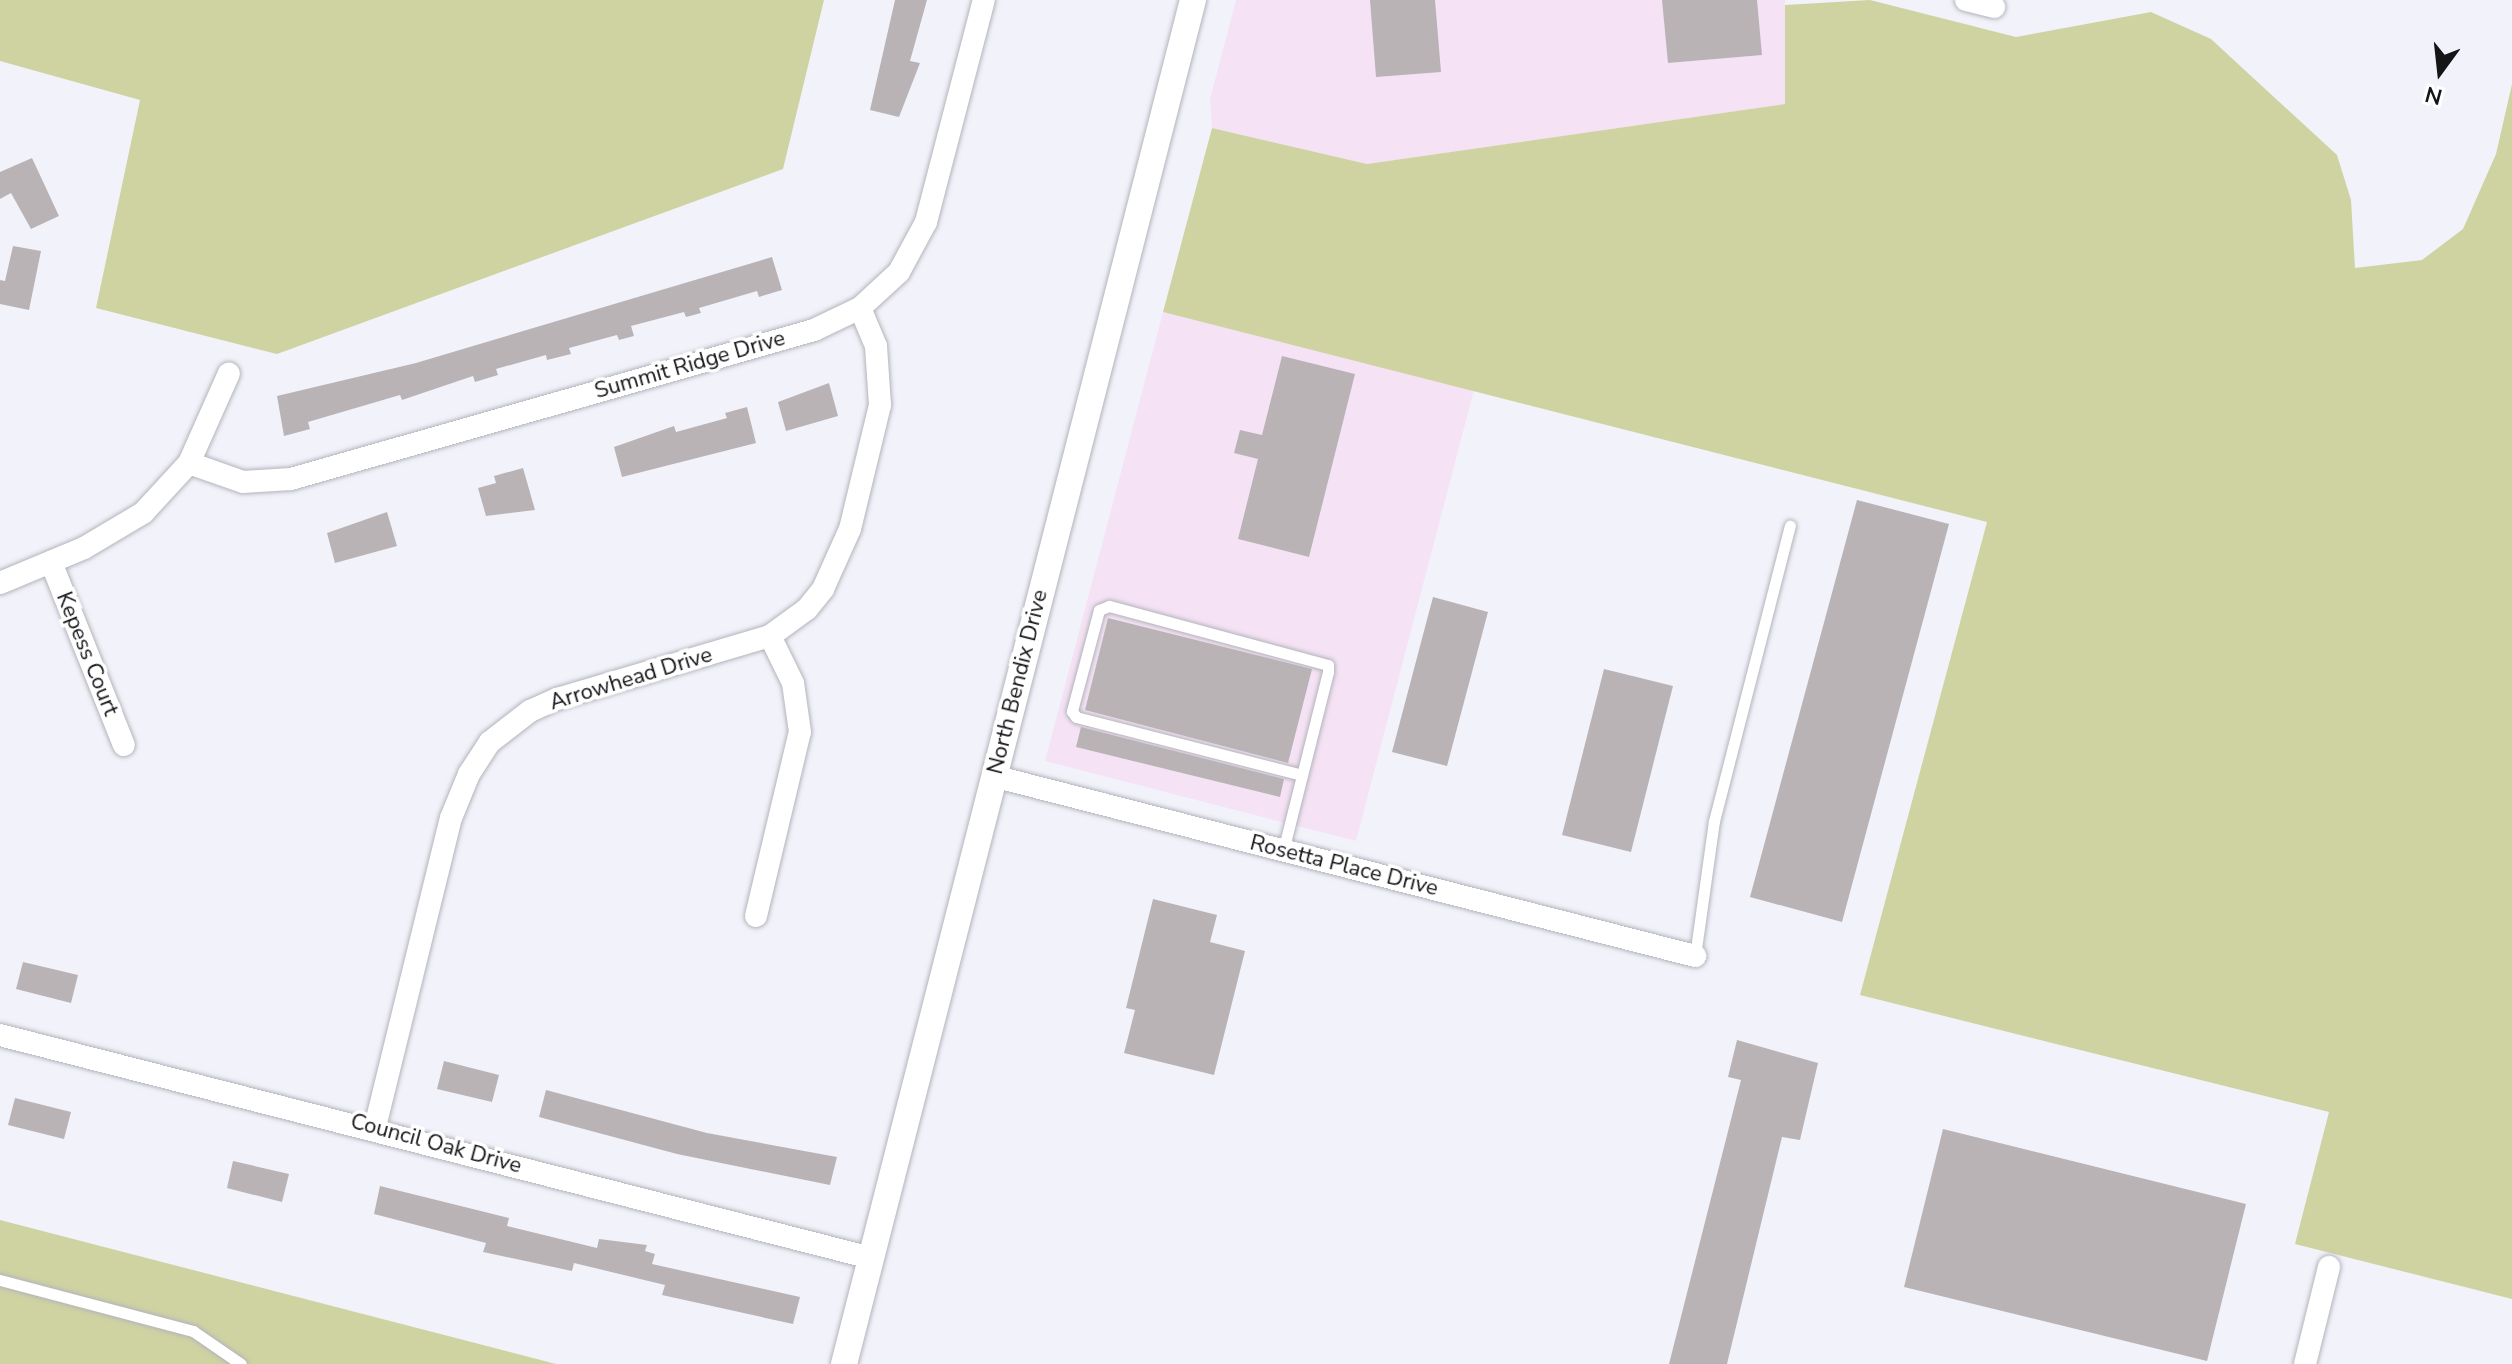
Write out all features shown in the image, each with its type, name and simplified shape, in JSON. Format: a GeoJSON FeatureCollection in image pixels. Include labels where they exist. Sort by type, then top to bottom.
{"type":"FeatureCollection","features":[{"type":"Feature","properties":{"kind":"street","name":"Summit Ridge Drive"},"geometry":{"type":"LineString","coordinates":[[189,463],[243,482],[291,479],[814,330],[860,308],[899,272],[926,222],[984,0]]}},
{"type":"Feature","properties":{"kind":"street","name":"North Bendix Drive"},"geometry":{"type":"LineString","coordinates":[[844,1364],[1193,0]]}},
{"type":"Feature","properties":{"kind":"street"},"geometry":{"type":"LineString","coordinates":[[1966,0],[1995,4]]}},
{"type":"Feature","properties":{"kind":"street","name":"Arrowhead Drive"},"geometry":{"type":"LineString","coordinates":[[375,1127],[451,818],[469,774],[490,742],[557,699],[770,636],[807,609],[823,589],[850,529],[882,382],[876,346],[860,308]]}},
{"type":"Feature","properties":{"kind":"street"},"geometry":{"type":"LineString","coordinates":[[0,583],[116,532],[143,513],[189,463],[229,373]]}},
{"type":"Feature","properties":{"kind":"street","name":"Kepess Court"},"geometry":{"type":"LineString","coordinates":[[51,562],[124,745]]}},
{"type":"Feature","properties":{"kind":"street"},"geometry":{"type":"LineString","coordinates":[[756,916],[800,732],[793,683],[770,636]]}},
{"type":"Feature","properties":{"kind":"street","name":"Rosetta Place Drive"},"geometry":{"type":"LineString","coordinates":[[993,776],[1695,956]]}},
{"type":"Feature","properties":{"kind":"street","name":"Council Oak Drive"},"geometry":{"type":"LineString","coordinates":[[0,1035],[375,1127],[871,1258]]}},
{"type":"Feature","properties":{"kind":"street"},"geometry":{"type":"LineString","coordinates":[[2305,1364],[2329,1267]]}},
{"type":"Feature","properties":{"kind":"lane"},"geometry":{"type":"LineString","coordinates":[[1695,956],[1714,821],[1790,526]]}},
{"type":"Feature","properties":{"kind":"lane"},"geometry":{"type":"LineString","coordinates":[[1283,851],[1302,775],[1328,665],[1109,606],[1099,610],[1072,711],[1076,717],[1302,775]]}},
{"type":"Feature","properties":{"kind":"lane"},"geometry":{"type":"LineString","coordinates":[[0,1280],[193,1331],[241,1364]]}},
{"type":"Feature","properties":{"kind":"shaded area"},"geometry":{"type":"Polygon","coordinates":[[[1236,0],[1785,0],[1785,104],[1367,164],[1212,128],[1210,99],[1236,0]]]}},
{"type":"Feature","properties":{"kind":"shaded area"},"geometry":{"type":"Polygon","coordinates":[[[1163,312],[1474,390],[1356,841],[1045,761],[1163,312]]]}},
{"type":"Feature","properties":{"kind":"green space"},"geometry":{"type":"Polygon","coordinates":[[[0,0],[824,0],[783,169],[277,354],[96,308],[140,100],[0,61],[0,0]]]}},
{"type":"Feature","properties":{"kind":"green space"},"geometry":{"type":"Polygon","coordinates":[[[1870,0],[2016,37],[2151,12],[2211,39],[2337,155],[2351,200],[2355,268],[2422,260],[2463,229],[2496,154],[2512,84],[2512,1299],[2295,1244],[2329,1112],[1860,995],[1987,522],[1163,312],[1212,128],[1367,164],[1785,104],[1785,5],[1870,0]]]}},
{"type":"Feature","properties":{"kind":"green space"},"geometry":{"type":"Polygon","coordinates":[[[0,1220],[556,1364],[0,1364],[0,1220]]]}},
{"type":"Feature","properties":{"kind":"building"},"geometry":{"type":"Polygon","coordinates":[[[895,0],[927,0],[910,61],[920,63],[899,117],[870,110],[895,0]]]}},
{"type":"Feature","properties":{"kind":"building"},"geometry":{"type":"Polygon","coordinates":[[[1370,0],[1435,0],[1441,72],[1376,77],[1370,0]]]}},
{"type":"Feature","properties":{"kind":"building"},"geometry":{"type":"Polygon","coordinates":[[[1662,0],[1757,0],[1762,55],[1668,63],[1662,0]]]}},
{"type":"Feature","properties":{"kind":"building"},"geometry":{"type":"Polygon","coordinates":[[[32,158],[59,216],[31,229],[11,193],[0,199],[0,172],[32,158]]]}},
{"type":"Feature","properties":{"kind":"building"},"geometry":{"type":"Polygon","coordinates":[[[13,246],[41,251],[29,310],[0,304],[0,280],[5,281],[13,246]]]}},
{"type":"Feature","properties":{"kind":"building"},"geometry":{"type":"Polygon","coordinates":[[[772,257],[782,290],[759,297],[757,291],[699,308],[701,313],[686,317],[684,312],[631,326],[634,336],[619,340],[617,335],[569,348],[571,354],[547,360],[546,355],[496,369],[498,375],[475,382],[473,376],[402,400],[400,395],[308,422],[310,429],[284,436],[277,396],[416,363],[772,257]]]}},
{"type":"Feature","properties":{"kind":"building"},"geometry":{"type":"Polygon","coordinates":[[[1282,356],[1355,374],[1309,557],[1238,539],[1258,459],[1234,453],[1240,430],[1262,435],[1282,356]]]}},
{"type":"Feature","properties":{"kind":"building"},"geometry":{"type":"Polygon","coordinates":[[[829,383],[838,416],[786,431],[778,402],[829,383]]]}},
{"type":"Feature","properties":{"kind":"building"},"geometry":{"type":"Polygon","coordinates":[[[747,407],[756,443],[622,477],[614,447],[674,426],[676,432],[727,418],[725,413],[747,407]]]}},
{"type":"Feature","properties":{"kind":"building"},"geometry":{"type":"Polygon","coordinates":[[[523,468],[535,510],[486,516],[478,488],[496,483],[494,476],[523,468]]]}},
{"type":"Feature","properties":{"kind":"building"},"geometry":{"type":"Polygon","coordinates":[[[1857,500],[1949,524],[1842,922],[1750,897],[1857,500]]]}},
{"type":"Feature","properties":{"kind":"building"},"geometry":{"type":"Polygon","coordinates":[[[387,512],[397,546],[335,563],[327,533],[387,512]]]}},
{"type":"Feature","properties":{"kind":"building"},"geometry":{"type":"Polygon","coordinates":[[[1433,597],[1488,612],[1447,766],[1392,752],[1433,597]]]}},
{"type":"Feature","properties":{"kind":"building"},"geometry":{"type":"Polygon","coordinates":[[[1108,618],[1312,669],[1288,763],[1085,710],[1108,618]]]}},
{"type":"Feature","properties":{"kind":"building"},"geometry":{"type":"Polygon","coordinates":[[[1604,669],[1673,686],[1631,852],[1562,835],[1604,669]]]}},
{"type":"Feature","properties":{"kind":"building"},"geometry":{"type":"Polygon","coordinates":[[[1081,727],[1284,779],[1280,797],[1076,747],[1081,727]]]}},
{"type":"Feature","properties":{"kind":"building"},"geometry":{"type":"Polygon","coordinates":[[[1153,899],[1217,915],[1210,942],[1245,951],[1214,1075],[1124,1053],[1135,1010],[1126,1008],[1153,899]]]}},
{"type":"Feature","properties":{"kind":"building"},"geometry":{"type":"Polygon","coordinates":[[[23,962],[78,975],[71,1003],[16,989],[23,962]]]}},
{"type":"Feature","properties":{"kind":"building"},"geometry":{"type":"Polygon","coordinates":[[[1737,1040],[1818,1063],[1800,1140],[1782,1137],[1727,1364],[1669,1364],[1741,1080],[1728,1077],[1737,1040]]]}},
{"type":"Feature","properties":{"kind":"building"},"geometry":{"type":"Polygon","coordinates":[[[444,1061],[499,1075],[492,1102],[437,1089],[444,1061]]]}},
{"type":"Feature","properties":{"kind":"building"},"geometry":{"type":"Polygon","coordinates":[[[546,1090],[707,1133],[837,1157],[830,1185],[677,1154],[539,1117],[546,1090]]]}},
{"type":"Feature","properties":{"kind":"building"},"geometry":{"type":"Polygon","coordinates":[[[15,1098],[71,1112],[64,1139],[8,1125],[15,1098]]]}},
{"type":"Feature","properties":{"kind":"building"},"geometry":{"type":"Polygon","coordinates":[[[1943,1129],[2246,1204],[2207,1361],[1904,1287],[1943,1129]]]}},
{"type":"Feature","properties":{"kind":"building"},"geometry":{"type":"Polygon","coordinates":[[[233,1161],[289,1174],[282,1202],[227,1188],[233,1161]]]}},
{"type":"Feature","properties":{"kind":"building"},"geometry":{"type":"Polygon","coordinates":[[[380,1186],[509,1218],[507,1226],[597,1248],[599,1239],[647,1245],[645,1251],[655,1254],[652,1264],[800,1297],[793,1324],[662,1295],[665,1285],[574,1263],[572,1271],[483,1252],[486,1243],[374,1214],[380,1186]]]}}]}
